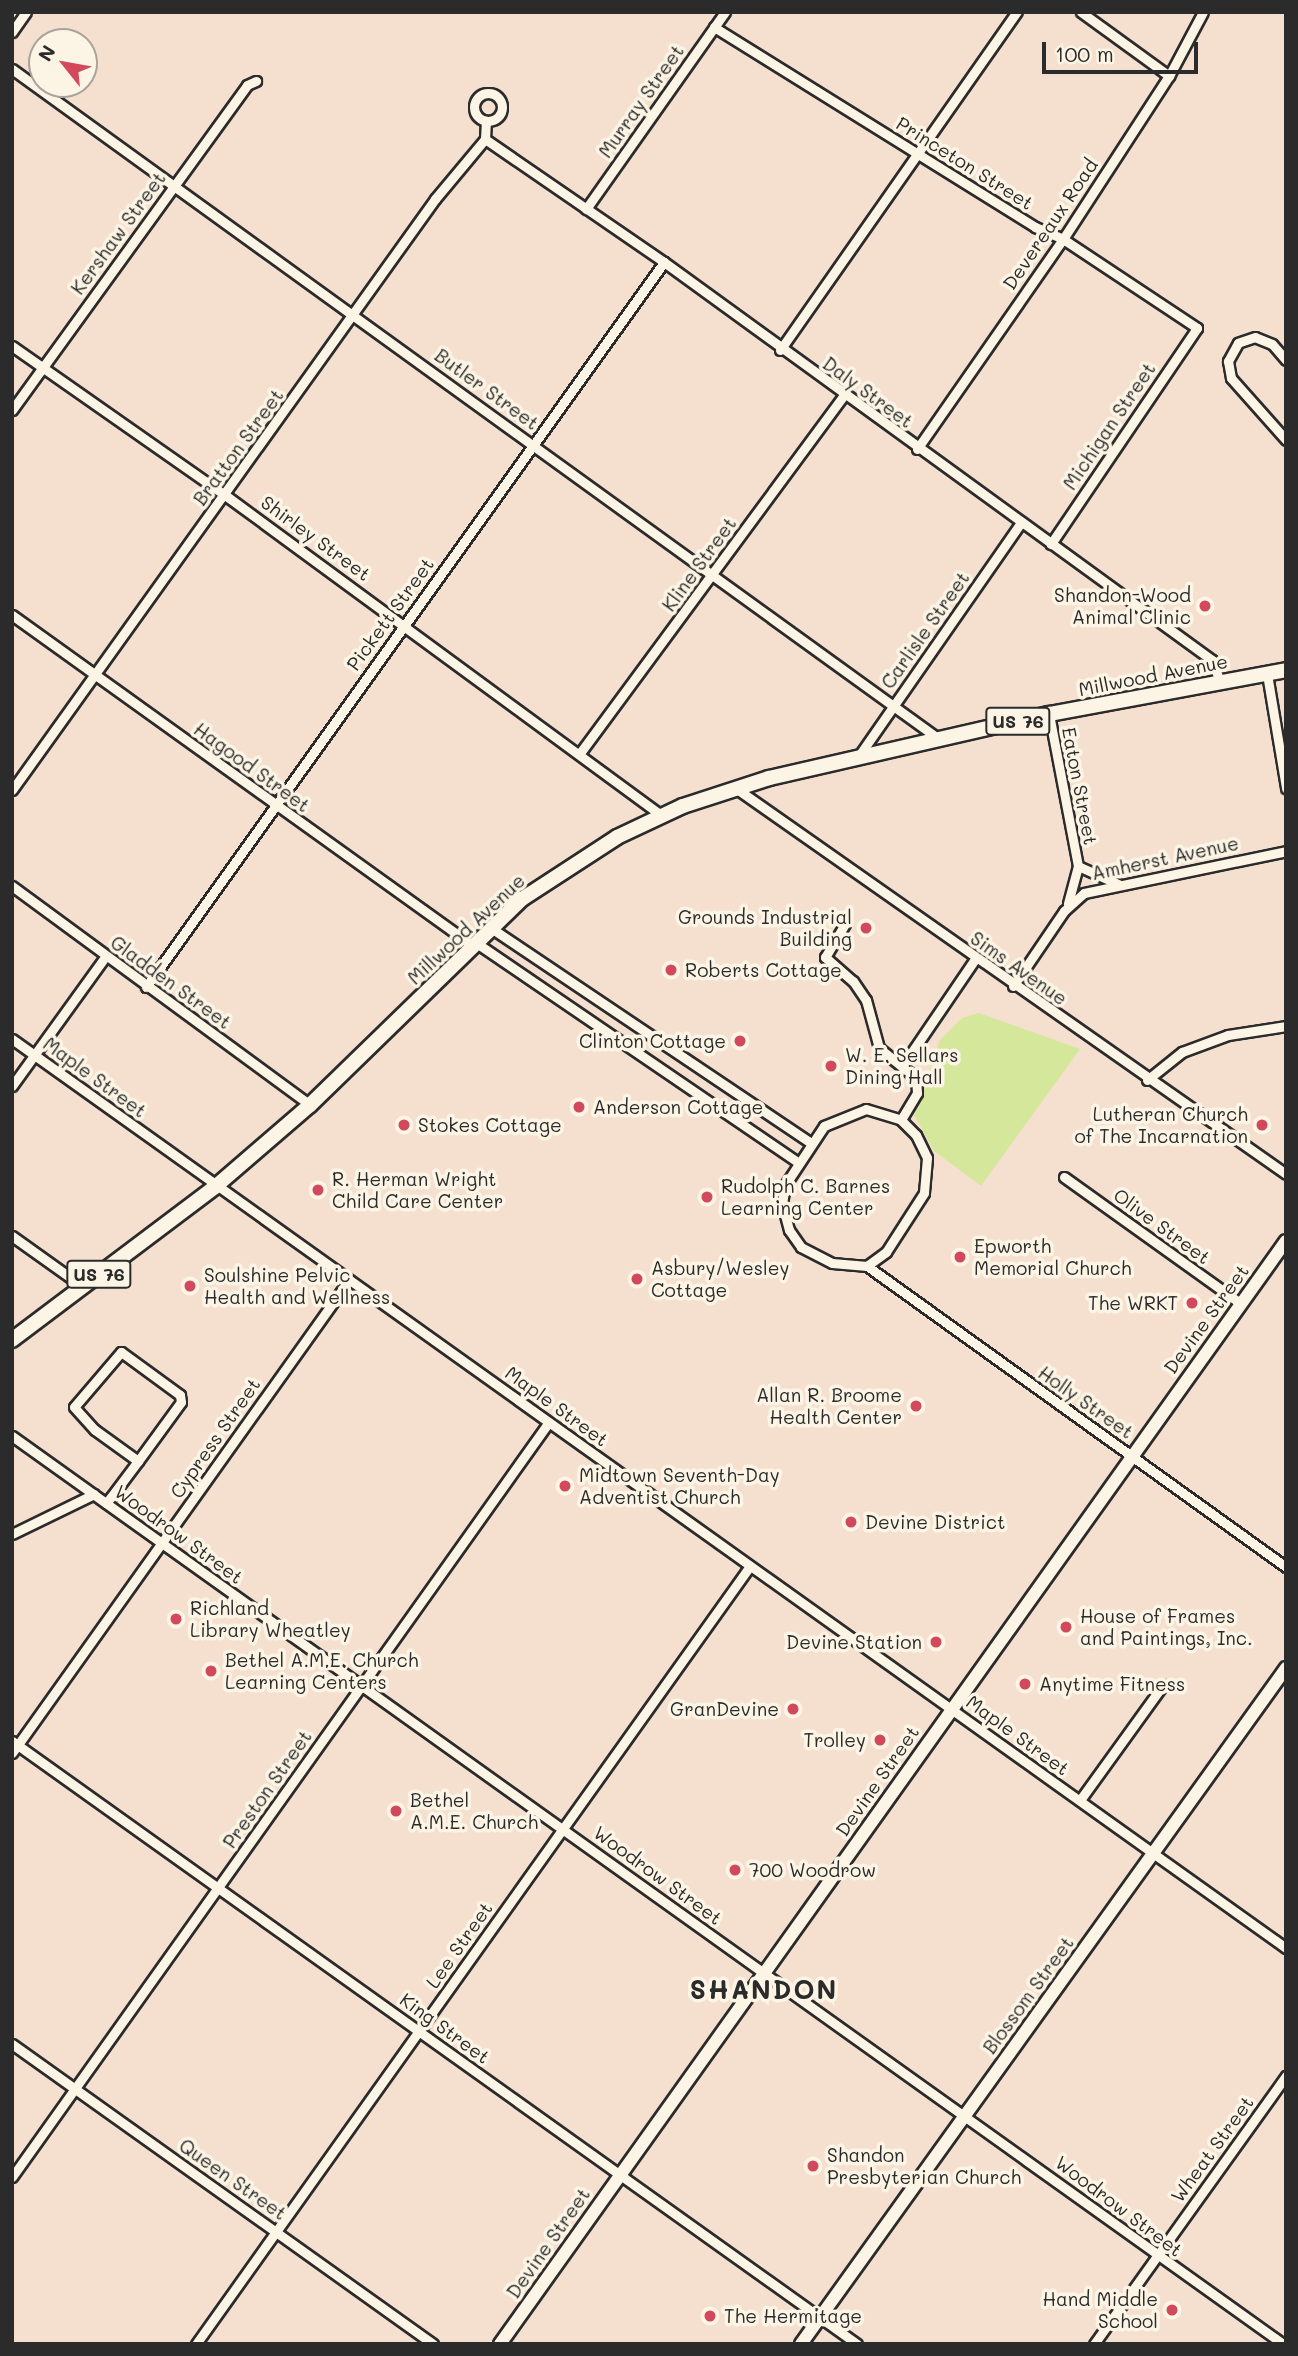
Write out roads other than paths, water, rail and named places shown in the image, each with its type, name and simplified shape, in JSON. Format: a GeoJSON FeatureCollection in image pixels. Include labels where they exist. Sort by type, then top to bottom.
{"type":"FeatureCollection","features":[{"type":"Feature","properties":{"kind":"main road","name":"Millwood Avenue"},"geometry":{"type":"LineString","coordinates":[[12,1340],[215,1187],[310,1105],[473,944],[591,851],[661,815],[734,787],[1049,714],[1286,670]]}},
{"type":"Feature","properties":{"kind":"main road","name":"Devine Street"},"geometry":{"type":"LineString","coordinates":[[500,2344],[1286,1241]]}},
{"type":"Feature","properties":{"kind":"main road","name":"Blossom Street"},"geometry":{"type":"LineString","coordinates":[[801,2344],[1286,1668]]}},
{"type":"Feature","properties":{"kind":"street"},"geometry":{"type":"LineString","coordinates":[[12,32],[26,12]]}},
{"type":"Feature","properties":{"kind":"street","name":"Murray Street"},"geometry":{"type":"LineString","coordinates":[[586,209],[725,12]]}},
{"type":"Feature","properties":{"kind":"street"},"geometry":{"type":"LineString","coordinates":[[780,350],[1017,12]]}},
{"type":"Feature","properties":{"kind":"street"},"geometry":{"type":"LineString","coordinates":[[1081,12],[1169,76]]}},
{"type":"Feature","properties":{"kind":"street","name":"Devereaux Road"},"geometry":{"type":"LineString","coordinates":[[917,449],[1063,239],[1169,76],[1203,12]]}},
{"type":"Feature","properties":{"kind":"street","name":"Princeton Street"},"geometry":{"type":"LineString","coordinates":[[714,27],[1035,227],[1063,239],[1196,328]]}},
{"type":"Feature","properties":{"kind":"street","name":"Butler Street"},"geometry":{"type":"LineString","coordinates":[[12,69],[939,739]]}},
{"type":"Feature","properties":{"kind":"street","name":"Kershaw Street"},"geometry":{"type":"LineString","coordinates":[[12,410],[247,85],[256,81]]}},
{"type":"Feature","properties":{"kind":"street"},"geometry":{"type":"LineString","coordinates":[[485,139],[486,122]]}},
{"type":"Feature","properties":{"kind":"street","name":"Daly Street"},"geometry":{"type":"LineString","coordinates":[[485,139],[664,262],[780,350],[1212,660],[1220,682]]}},
{"type":"Feature","properties":{"kind":"street","name":"Bratton Street"},"geometry":{"type":"LineString","coordinates":[[12,790],[435,199],[485,139]]}},
{"type":"Feature","properties":{"kind":"street","name":"Pickett Street"},"geometry":{"type":"LineString","coordinates":[[146,986],[664,262]]}},
{"type":"Feature","properties":{"kind":"street","name":"Michigan Street"},"geometry":{"type":"LineString","coordinates":[[1051,544],[1196,328]]}},
{"type":"Feature","properties":{"kind":"street"},"geometry":{"type":"LineString","coordinates":[[1286,360],[1272,344],[1255,337],[1238,343],[1228,361],[1231,378],[1286,440]]}},
{"type":"Feature","properties":{"kind":"street","name":"Shirley Street"},"geometry":{"type":"LineString","coordinates":[[12,346],[405,625],[661,815]]}},
{"type":"Feature","properties":{"kind":"street","name":"Kline Street"},"geometry":{"type":"LineString","coordinates":[[580,753],[844,395]]}},
{"type":"Feature","properties":{"kind":"street","name":"Carlisle Street"},"geometry":{"type":"LineString","coordinates":[[858,757],[1020,524]]}},
{"type":"Feature","properties":{"kind":"street","name":"Hagood Street"},"geometry":{"type":"LineString","coordinates":[[12,615],[273,805],[473,944],[799,1163]]}},
{"type":"Feature","properties":{"kind":"street"},"geometry":{"type":"LineString","coordinates":[[1267,674],[1286,788]]}},
{"type":"Feature","properties":{"kind":"street","name":"Eaton Street"},"geometry":{"type":"LineString","coordinates":[[1049,714],[1078,866]]}},
{"type":"Feature","properties":{"kind":"street","name":"Sims Avenue"},"geometry":{"type":"LineString","coordinates":[[734,787],[1147,1080],[1286,1174]]}},
{"type":"Feature","properties":{"kind":"street","name":"Amherst Avenue"},"geometry":{"type":"LineString","coordinates":[[1013,985],[1064,911],[1084,893],[1286,851]]}},
{"type":"Feature","properties":{"kind":"street"},"geometry":{"type":"LineString","coordinates":[[1064,911],[1078,866],[1120,885]]}},
{"type":"Feature","properties":{"kind":"street","name":"Gladden Street"},"geometry":{"type":"LineString","coordinates":[[12,886],[105,957],[310,1105]]}},
{"type":"Feature","properties":{"kind":"street"},"geometry":{"type":"LineString","coordinates":[[845,925],[825,957],[853,981],[866,1000],[879,1048],[904,1065],[916,1078],[917,1093],[901,1120]]}},
{"type":"Feature","properties":{"kind":"street"},"geometry":{"type":"LineString","coordinates":[[491,928],[811,1143]]}},
{"type":"Feature","properties":{"kind":"street"},"geometry":{"type":"LineString","coordinates":[[12,1086],[105,957]]}},
{"type":"Feature","properties":{"kind":"street"},"geometry":{"type":"LineString","coordinates":[[904,1065],[975,959]]}},
{"type":"Feature","properties":{"kind":"street"},"geometry":{"type":"LineString","coordinates":[[1147,1080],[1182,1052],[1228,1035],[1286,1026]]}},
{"type":"Feature","properties":{"kind":"street","name":"Maple Street"},"geometry":{"type":"LineString","coordinates":[[12,1039],[215,1187],[550,1422],[1286,1948]]}},
{"type":"Feature","properties":{"kind":"street"},"geometry":{"type":"LineString","coordinates":[[852,1112],[883,1112],[901,1120],[916,1135],[927,1158],[924,1193],[886,1252],[867,1266],[832,1263],[812,1255],[795,1238],[782,1205],[785,1185],[811,1143],[824,1126],[852,1112]]}},
{"type":"Feature","properties":{"kind":"street","name":"Olive Street"},"geometry":{"type":"LineString","coordinates":[[1064,1177],[1240,1303]]}},
{"type":"Feature","properties":{"kind":"street"},"geometry":{"type":"LineString","coordinates":[[12,1236],[82,1286]]}},
{"type":"Feature","properties":{"kind":"street","name":"Holly Street"},"geometry":{"type":"LineString","coordinates":[[867,1266],[1286,1567]]}},
{"type":"Feature","properties":{"kind":"street","name":"Cypress Street"},"geometry":{"type":"LineString","coordinates":[[14,1746],[349,1280]]}},
{"type":"Feature","properties":{"kind":"street"},"geometry":{"type":"LineString","coordinates":[[106,1503],[138,1461],[181,1402],[180,1395],[121,1352],[74,1407],[95,1430],[138,1461]]}},
{"type":"Feature","properties":{"kind":"street","name":"Preston Street"},"geometry":{"type":"LineString","coordinates":[[12,2177],[550,1422]]}},
{"type":"Feature","properties":{"kind":"street","name":"Woodrow Street"},"geometry":{"type":"LineString","coordinates":[[12,1436],[965,2116],[1156,2257],[1283,2344]]}},
{"type":"Feature","properties":{"kind":"street"},"geometry":{"type":"LineString","coordinates":[[12,1534],[94,1494]]}},
{"type":"Feature","properties":{"kind":"street","name":"Lee Street"},"geometry":{"type":"LineString","coordinates":[[196,2344],[750,1566]]}},
{"type":"Feature","properties":{"kind":"street"},"geometry":{"type":"LineString","coordinates":[[1080,1801],[1163,1685]]}},
{"type":"Feature","properties":{"kind":"street","name":"King Street"},"geometry":{"type":"LineString","coordinates":[[14,1746],[218,1888],[857,2344]]}},
{"type":"Feature","properties":{"kind":"street","name":"Queen Street"},"geometry":{"type":"LineString","coordinates":[[12,2044],[433,2344]]}},
{"type":"Feature","properties":{"kind":"street","name":"Wheat Street"},"geometry":{"type":"LineString","coordinates":[[1094,2344],[1286,2076]]}},
{"type":"Feature","properties":{"kind":"place","name":"Shandon-Wood Animal Clinic"},"geometry":{"type":"Point","coordinates":[1205,606]}},
{"type":"Feature","properties":{"kind":"place","name":"Grounds Industrial Building"},"geometry":{"type":"Point","coordinates":[866,928]}},
{"type":"Feature","properties":{"kind":"place","name":"Roberts Cottage"},"geometry":{"type":"Point","coordinates":[671,970]}},
{"type":"Feature","properties":{"kind":"place","name":"Clinton Cottage"},"geometry":{"type":"Point","coordinates":[740,1041]}},
{"type":"Feature","properties":{"kind":"place","name":"W. E. Sellars Dining Hall"},"geometry":{"type":"Point","coordinates":[831,1066]}},
{"type":"Feature","properties":{"kind":"place","name":"Anderson Cottage"},"geometry":{"type":"Point","coordinates":[579,1107]}},
{"type":"Feature","properties":{"kind":"place","name":"Stokes Cottage"},"geometry":{"type":"Point","coordinates":[404,1125]}},
{"type":"Feature","properties":{"kind":"place","name":"Lutheran Church of The Incarnation"},"geometry":{"type":"Point","coordinates":[1262,1125]}},
{"type":"Feature","properties":{"kind":"place","name":"R. Herman Wright Child Care Center"},"geometry":{"type":"Point","coordinates":[318,1190]}},
{"type":"Feature","properties":{"kind":"place","name":"Rudolph C. Barnes Learning Center"},"geometry":{"type":"Point","coordinates":[707,1197]}},
{"type":"Feature","properties":{"kind":"place","name":"Epworth Memorial Church"},"geometry":{"type":"Point","coordinates":[960,1257]}},
{"type":"Feature","properties":{"kind":"place","name":"Asbury/Wesley Cottage"},"geometry":{"type":"Point","coordinates":[637,1279]}},
{"type":"Feature","properties":{"kind":"place","name":"Soulshine Pelvic Health and Wellness"},"geometry":{"type":"Point","coordinates":[190,1286]}},
{"type":"Feature","properties":{"kind":"place","name":"The WRKT"},"geometry":{"type":"Point","coordinates":[1192,1303]}},
{"type":"Feature","properties":{"kind":"place","name":"Allan R. Broome Health Center"},"geometry":{"type":"Point","coordinates":[916,1406]}},
{"type":"Feature","properties":{"kind":"place","name":"Midtown Seventh-Day Adventist Church"},"geometry":{"type":"Point","coordinates":[565,1486]}},
{"type":"Feature","properties":{"kind":"place","name":"Devine District"},"geometry":{"type":"Point","coordinates":[851,1522]}},
{"type":"Feature","properties":{"kind":"place","name":"Richland Library Wheatley"},"geometry":{"type":"Point","coordinates":[176,1619]}},
{"type":"Feature","properties":{"kind":"place","name":"House of Frames and Paintings, Inc."},"geometry":{"type":"Point","coordinates":[1066,1627]}},
{"type":"Feature","properties":{"kind":"place","name":"Devine Station"},"geometry":{"type":"Point","coordinates":[936,1642]}},
{"type":"Feature","properties":{"kind":"place","name":"Bethel A.M.E. Church Learning Centers"},"geometry":{"type":"Point","coordinates":[211,1671]}},
{"type":"Feature","properties":{"kind":"place","name":"Anytime Fitness"},"geometry":{"type":"Point","coordinates":[1025,1684]}},
{"type":"Feature","properties":{"kind":"place","name":"GranDevine"},"geometry":{"type":"Point","coordinates":[793,1709]}},
{"type":"Feature","properties":{"kind":"place","name":"Trolley"},"geometry":{"type":"Point","coordinates":[880,1740]}},
{"type":"Feature","properties":{"kind":"place","name":"Bethel A.M.E. Church"},"geometry":{"type":"Point","coordinates":[396,1811]}},
{"type":"Feature","properties":{"kind":"place","name":"700 Woodrow"},"geometry":{"type":"Point","coordinates":[735,1870]}},
{"type":"Feature","properties":{"kind":"place","name":"Shandon Presbyterian Church"},"geometry":{"type":"Point","coordinates":[813,2166]}},
{"type":"Feature","properties":{"kind":"place","name":"Hand Middle School"},"geometry":{"type":"Point","coordinates":[1172,2310]}},
{"type":"Feature","properties":{"kind":"place","name":"The Hermitage"},"geometry":{"type":"Point","coordinates":[710,2316]}},
{"type":"Feature","properties":{"kind":"district","name":"SHANDON"},"geometry":{"type":"Point","coordinates":[764,1990]}}]}
